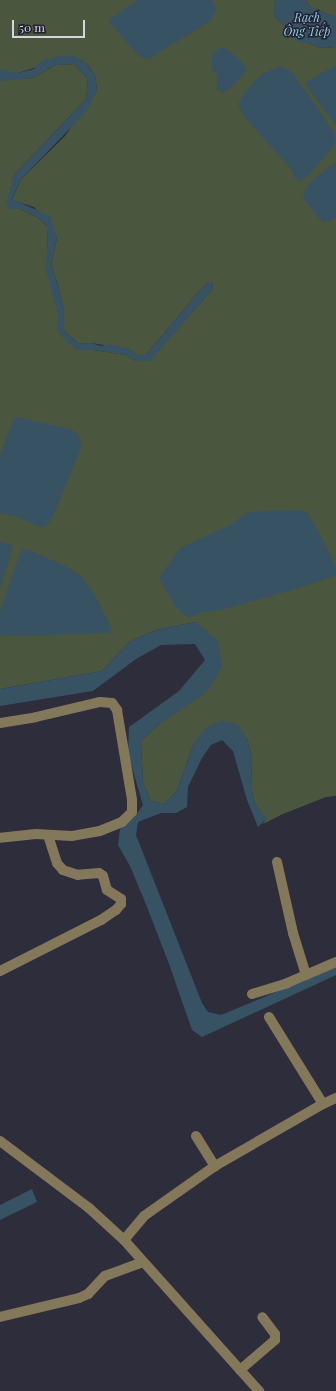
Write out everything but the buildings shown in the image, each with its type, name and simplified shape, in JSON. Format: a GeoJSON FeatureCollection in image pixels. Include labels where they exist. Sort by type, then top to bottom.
{"type":"FeatureCollection","features":[{"type":"Feature","properties":{"kind":"street"},"geometry":{"type":"LineString","coordinates":[[0,723],[36,718],[100,702],[112,703],[117,710],[132,800],[132,812],[122,822],[100,831],[72,836],[48,835],[0,838]]}},
{"type":"Feature","properties":{"kind":"street"},"geometry":{"type":"LineString","coordinates":[[0,971],[101,920],[116,910],[120,904],[121,899],[107,890],[103,876],[99,873],[78,875],[63,870],[57,864],[48,835]]}},
{"type":"Feature","properties":{"kind":"street"},"geometry":{"type":"LineString","coordinates":[[277,862],[293,933],[306,975]]}},
{"type":"Feature","properties":{"kind":"street"},"geometry":{"type":"LineString","coordinates":[[252,994],[306,975],[336,962]]}},
{"type":"Feature","properties":{"kind":"street"},"geometry":{"type":"LineString","coordinates":[[269,1017],[323,1104]]}},
{"type":"Feature","properties":{"kind":"street"},"geometry":{"type":"LineString","coordinates":[[124,1240],[144,1216],[216,1166],[336,1098]]}},
{"type":"Feature","properties":{"kind":"street"},"geometry":{"type":"LineString","coordinates":[[196,1136],[216,1166]]}},
{"type":"Feature","properties":{"kind":"street"},"geometry":{"type":"LineString","coordinates":[[0,1141],[89,1208],[124,1240],[259,1391]]}},
{"type":"Feature","properties":{"kind":"street"},"geometry":{"type":"LineString","coordinates":[[0,1317],[79,1298],[88,1294],[105,1276],[143,1262]]}},
{"type":"Feature","properties":{"kind":"street"},"geometry":{"type":"LineString","coordinates":[[240,1370],[276,1337],[276,1334],[262,1317]]}},
{"type":"Feature","properties":{"kind":"green space"},"geometry":{"type":"Polygon","coordinates":[[[0,0],[275,0],[274,16],[284,25],[309,43],[320,48],[336,47],[336,796],[326,797],[283,814],[263,824],[266,818],[255,804],[251,788],[252,759],[247,738],[194,743],[177,790],[165,804],[151,801],[143,783],[141,741],[159,724],[180,709],[222,667],[196,622],[156,630],[129,642],[102,671],[0,689],[0,80],[32,78],[56,65],[74,64],[88,79],[86,99],[14,175],[10,209],[20,209],[38,218],[48,227],[47,248],[58,312],[58,330],[77,350],[94,350],[126,355],[136,361],[149,361],[212,290],[213,283],[207,283],[146,355],[137,355],[129,349],[91,343],[79,344],[64,331],[64,310],[57,282],[51,266],[57,238],[34,207],[12,200],[21,179],[65,136],[97,90],[95,75],[86,63],[72,56],[18,73],[2,71],[0,69],[0,0]]]}},
{"type":"Feature","properties":{"kind":"green space"},"geometry":{"type":"Polygon","coordinates":[[[306,0],[336,0],[336,17],[310,7],[306,0]]]}},
{"type":"Feature","properties":{"kind":"water"},"geometry":{"type":"Polygon","coordinates":[[[137,0],[212,0],[216,8],[213,17],[204,25],[147,60],[139,56],[110,23],[110,19],[137,0]]]}},
{"type":"Feature","properties":{"kind":"water","name":"Rạch Ông Tiếp"},"geometry":{"type":"Polygon","coordinates":[[[275,0],[306,0],[310,7],[336,17],[336,47],[320,48],[309,43],[299,43],[274,16],[275,0]]]}},
{"type":"Feature","properties":{"kind":"water"},"geometry":{"type":"Polygon","coordinates":[[[220,47],[229,51],[241,61],[247,70],[230,89],[222,93],[217,90],[217,76],[212,69],[212,55],[220,47]]]}},
{"type":"Feature","properties":{"kind":"water"},"geometry":{"type":"Polygon","coordinates":[[[60,56],[72,56],[86,63],[95,75],[97,90],[87,111],[21,179],[12,199],[50,216],[57,238],[51,266],[57,282],[64,310],[64,331],[79,344],[91,343],[101,346],[108,344],[129,349],[137,355],[146,355],[207,283],[213,282],[212,290],[150,361],[136,361],[126,355],[94,350],[77,350],[65,340],[57,330],[58,312],[46,271],[48,227],[38,218],[20,209],[10,209],[6,203],[14,175],[86,99],[88,79],[74,64],[56,65],[32,78],[3,81],[0,80],[0,69],[18,73],[34,69],[41,61],[60,56]]]}},
{"type":"Feature","properties":{"kind":"water"},"geometry":{"type":"Polygon","coordinates":[[[336,65],[336,126],[305,83],[336,65]]]}},
{"type":"Feature","properties":{"kind":"water"},"geometry":{"type":"Polygon","coordinates":[[[282,66],[293,73],[333,131],[336,139],[333,147],[309,175],[300,181],[294,177],[292,170],[244,117],[238,104],[245,92],[262,74],[282,66]]]}},
{"type":"Feature","properties":{"kind":"water"},"geometry":{"type":"Polygon","coordinates":[[[336,162],[336,218],[323,223],[303,198],[305,190],[314,179],[336,162]]]}},
{"type":"Feature","properties":{"kind":"water"},"geometry":{"type":"Polygon","coordinates":[[[17,417],[72,430],[78,434],[82,446],[52,518],[46,526],[41,527],[14,516],[0,513],[0,455],[13,420],[17,417]]]}},
{"type":"Feature","properties":{"kind":"water"},"geometry":{"type":"Polygon","coordinates":[[[302,510],[307,512],[329,551],[336,569],[335,576],[289,591],[221,610],[203,612],[188,618],[175,606],[159,578],[180,548],[232,524],[246,513],[302,510]]]}},
{"type":"Feature","properties":{"kind":"water"},"geometry":{"type":"Polygon","coordinates":[[[0,542],[13,547],[0,589],[0,542]]]}},
{"type":"Feature","properties":{"kind":"water"},"geometry":{"type":"Polygon","coordinates":[[[27,549],[67,567],[81,576],[94,593],[112,630],[109,633],[26,636],[0,635],[0,611],[20,554],[22,550],[27,549]]]}},
{"type":"Feature","properties":{"kind":"water"},"geometry":{"type":"Polygon","coordinates":[[[196,622],[218,641],[222,667],[207,692],[159,724],[141,741],[143,783],[151,801],[165,804],[177,790],[194,743],[207,727],[222,721],[237,724],[247,738],[252,759],[251,788],[255,804],[267,818],[258,827],[247,800],[233,751],[222,740],[211,745],[202,758],[188,787],[187,807],[176,813],[161,813],[138,822],[136,835],[202,1003],[208,1012],[221,1015],[336,967],[336,975],[202,1037],[192,1030],[147,907],[130,866],[118,845],[120,829],[136,815],[143,805],[128,754],[129,727],[179,691],[205,660],[195,644],[161,645],[136,659],[93,691],[0,706],[0,689],[102,671],[129,642],[156,630],[196,622]]]}},
{"type":"Feature","properties":{"kind":"water"},"geometry":{"type":"Polygon","coordinates":[[[32,1189],[37,1202],[0,1220],[0,1205],[32,1189]]]}}]}
